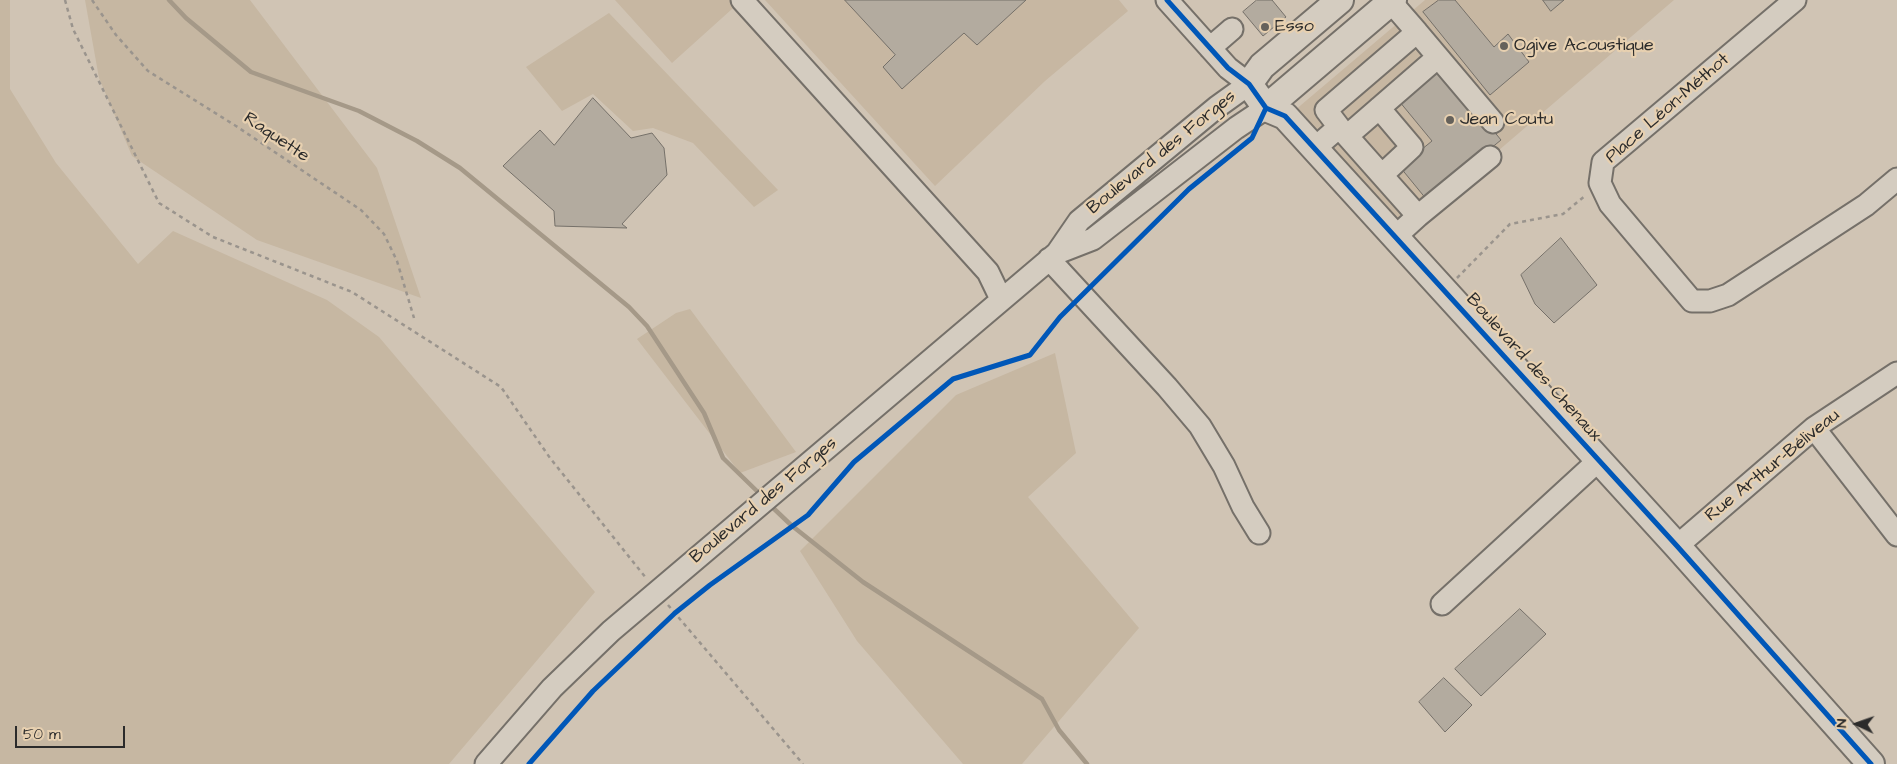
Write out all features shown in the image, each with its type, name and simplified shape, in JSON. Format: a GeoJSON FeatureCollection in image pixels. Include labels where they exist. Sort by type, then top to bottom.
{"type":"FeatureCollection","features":[{"type":"Feature","properties":{"kind":"main road","name":"Boulevard des Forges"},"geometry":{"type":"LineString","coordinates":[[1249,84],[1262,66],[1340,0]]}},
{"type":"Feature","properties":{"kind":"main road","name":"Boulevard des Forges"},"geometry":{"type":"LineString","coordinates":[[1266,108],[1392,1]]}},
{"type":"Feature","properties":{"kind":"main road","name":"Boulevard des Chenaux"},"geometry":{"type":"LineString","coordinates":[[1249,84],[1266,108],[1285,116],[1315,148],[1677,546],[1871,764]]}},
{"type":"Feature","properties":{"kind":"street"},"geometry":{"type":"LineString","coordinates":[[742,0],[988,272],[1001,299]]}},
{"type":"Feature","properties":{"kind":"street","name":"Boulevard des Chenaux"},"geometry":{"type":"LineString","coordinates":[[1167,0],[1228,68],[1249,84]]}},
{"type":"Feature","properties":{"kind":"street","name":"Place Léon-Méthot"},"geometry":{"type":"LineString","coordinates":[[1795,0],[1603,162],[1600,183],[1610,204],[1692,301],[1710,301],[1736,290],[1866,205],[1897,179]]}},
{"type":"Feature","properties":{"kind":"street"},"geometry":{"type":"LineString","coordinates":[[1392,1],[1493,122]]}},
{"type":"Feature","properties":{"kind":"street"},"geometry":{"type":"LineString","coordinates":[[1210,48],[1232,29]]}},
{"type":"Feature","properties":{"kind":"street"},"geometry":{"type":"LineString","coordinates":[[1417,32],[1326,110],[1343,132],[1418,216]]}},
{"type":"Feature","properties":{"kind":"street"},"geometry":{"type":"LineString","coordinates":[[1315,148],[1379,108],[1438,57]]}},
{"type":"Feature","properties":{"kind":"street","name":"Boulevard des Forges"},"geometry":{"type":"LineString","coordinates":[[486,764],[539,702],[580,660],[657,592],[1053,256],[1079,221],[1217,106],[1249,84]]}},
{"type":"Feature","properties":{"kind":"street","name":"Boulevard des Forges"},"geometry":{"type":"LineString","coordinates":[[1053,256],[1093,239],[1236,128],[1266,108]]}},
{"type":"Feature","properties":{"kind":"street"},"geometry":{"type":"LineString","coordinates":[[1379,108],[1412,148],[1382,175]]}},
{"type":"Feature","properties":{"kind":"street"},"geometry":{"type":"LineString","coordinates":[[1395,237],[1490,157]]}},
{"type":"Feature","properties":{"kind":"street"},"geometry":{"type":"LineString","coordinates":[[1053,256],[1200,426],[1224,466],[1243,507],[1259,533]]}},
{"type":"Feature","properties":{"kind":"street","name":"Rue Arthur-Béliveau"},"geometry":{"type":"LineString","coordinates":[[1677,546],[1814,428],[1897,373]]}},
{"type":"Feature","properties":{"kind":"street"},"geometry":{"type":"LineString","coordinates":[[1814,428],[1897,535]]}},
{"type":"Feature","properties":{"kind":"street"},"geometry":{"type":"LineString","coordinates":[[1442,604],[1599,460]]}},
{"type":"Feature","properties":{"kind":"path"},"geometry":{"type":"LineString","coordinates":[[66,0],[73,29],[159,203],[213,238],[352,292],[501,387],[550,458],[657,592],[803,764]]}},
{"type":"Feature","properties":{"kind":"path"},"geometry":{"type":"LineString","coordinates":[[1444,291],[1510,224],[1563,214],[1600,183]]}},
{"type":"Feature","properties":{"kind":"path"},"geometry":{"type":"LineString","coordinates":[[668,620],[682,608]]}},
{"type":"Feature","properties":{"kind":"shaded area"},"geometry":{"type":"Polygon","coordinates":[[[0,0],[10,0],[10,89],[56,163],[138,264],[173,231],[327,300],[379,337],[595,592],[449,764],[0,764],[0,0]]]}},
{"type":"Feature","properties":{"kind":"shaded area"},"geometry":{"type":"Polygon","coordinates":[[[85,0],[250,0],[377,168],[421,298],[257,240],[132,156],[99,78],[85,0]]]}},
{"type":"Feature","properties":{"kind":"shaded area"},"geometry":{"type":"Polygon","coordinates":[[[615,0],[742,0],[672,63],[615,0]]]}},
{"type":"Feature","properties":{"kind":"shaded area"},"geometry":{"type":"Polygon","coordinates":[[[765,0],[1119,0],[1128,11],[1045,81],[935,186],[765,0]]]}},
{"type":"Feature","properties":{"kind":"shaded area"},"geometry":{"type":"Polygon","coordinates":[[[1425,0],[1674,0],[1407,229],[1294,111],[1425,0]]]}},
{"type":"Feature","properties":{"kind":"shaded area"},"geometry":{"type":"Polygon","coordinates":[[[609,13],[778,190],[754,207],[693,143],[653,128],[633,131],[593,94],[562,111],[526,67],[609,13]]]}},
{"type":"Feature","properties":{"kind":"shaded area"},"geometry":{"type":"Polygon","coordinates":[[[690,309],[796,452],[740,473],[637,339],[676,313],[690,309]]]}},
{"type":"Feature","properties":{"kind":"shaded area"},"geometry":{"type":"Polygon","coordinates":[[[1055,353],[1076,453],[1028,497],[1139,628],[1022,764],[963,764],[857,641],[800,551],[956,395],[1055,353]]]}},
{"type":"Feature","properties":{"kind":"building"},"geometry":{"type":"Polygon","coordinates":[[[845,0],[1026,0],[977,45],[964,33],[902,89],[883,67],[895,55],[845,0]]]}},
{"type":"Feature","properties":{"kind":"building","name":"Esso"},"geometry":{"type":"Polygon","coordinates":[[[1257,0],[1272,0],[1286,17],[1263,36],[1243,12],[1257,0]]]}},
{"type":"Feature","properties":{"kind":"building"},"geometry":{"type":"Polygon","coordinates":[[[1439,0],[1455,0],[1494,47],[1508,34],[1529,62],[1490,95],[1423,12],[1439,0]]]}},
{"type":"Feature","properties":{"kind":"building"},"geometry":{"type":"Polygon","coordinates":[[[1543,0],[1564,0],[1551,11],[1543,0]]]}},
{"type":"Feature","properties":{"kind":"building","name":"Jean Coutu"},"geometry":{"type":"Polygon","coordinates":[[[1441,66],[1501,140],[1427,200],[1400,167],[1432,141],[1399,101],[1441,66]]]}},
{"type":"Feature","properties":{"kind":"building"},"geometry":{"type":"Polygon","coordinates":[[[593,98],[631,138],[652,133],[664,148],[667,175],[622,224],[627,228],[555,226],[554,211],[503,166],[540,130],[554,145],[593,98]]]}},
{"type":"Feature","properties":{"kind":"building"},"geometry":{"type":"Polygon","coordinates":[[[1561,238],[1597,285],[1554,323],[1535,304],[1521,275],[1561,238]]]}},
{"type":"Feature","properties":{"kind":"building"},"geometry":{"type":"Polygon","coordinates":[[[1520,609],[1546,634],[1481,696],[1455,669],[1520,609]]]}},
{"type":"Feature","properties":{"kind":"building"},"geometry":{"type":"Polygon","coordinates":[[[1444,678],[1472,705],[1445,732],[1419,702],[1444,678]]]}},
{"type":"Feature","properties":{"kind":"waterway"},"geometry":{"type":"LineString","coordinates":[[169,0],[186,18],[251,72],[359,111],[417,141],[460,168],[629,307],[647,326],[704,413],[723,458],[762,496]]}},
{"type":"Feature","properties":{"kind":"waterway"},"geometry":{"type":"LineString","coordinates":[[769,504],[791,525],[863,582],[1042,699],[1059,730],[1087,764]]}},
{"type":"Feature","properties":{"kind":"cycle path"},"geometry":{"type":"LineString","coordinates":[[1167,0],[1228,68],[1249,84],[1266,108],[1285,116],[1677,546],[1871,764]]}},
{"type":"Feature","properties":{"kind":"cycle path"},"geometry":{"type":"LineString","coordinates":[[529,764],[593,691],[675,613],[710,585],[808,515],[854,462],[953,379],[1030,355],[1060,317],[1189,189],[1252,138],[1266,108]]}},
{"type":"Feature","properties":{"kind":"place","name":"Esso"},"geometry":{"type":"Point","coordinates":[1265,27]}},
{"type":"Feature","properties":{"kind":"place","name":"Ogive Acoustique"},"geometry":{"type":"Point","coordinates":[1504,46]}},
{"type":"Feature","properties":{"kind":"place","name":"Jean Coutu"},"geometry":{"type":"Point","coordinates":[1450,120]}}]}
